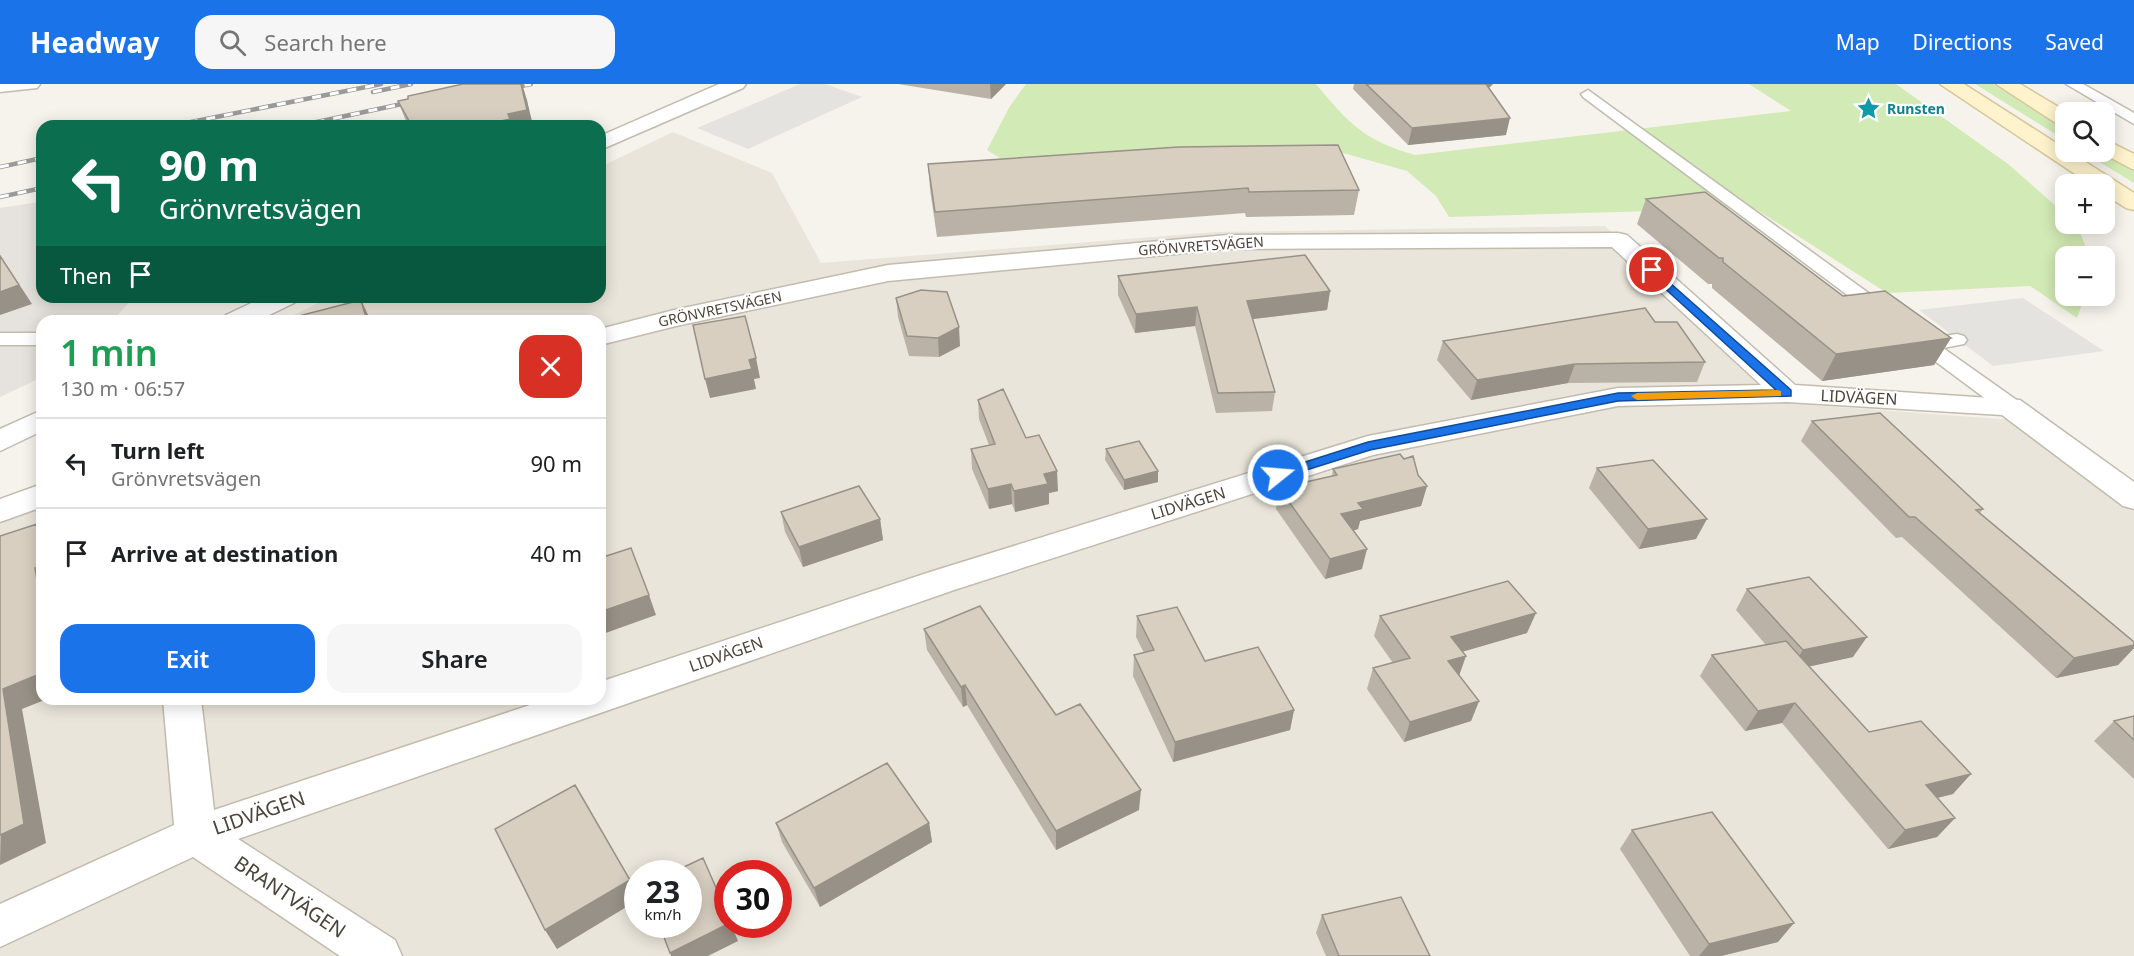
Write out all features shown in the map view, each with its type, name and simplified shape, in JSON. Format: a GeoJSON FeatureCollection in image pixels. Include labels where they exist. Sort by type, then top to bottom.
{"type":"FeatureCollection","features":[{"type":"Feature","properties":{"kind":"main road"},"geometry":{"type":"LineString","coordinates":[[1950,84],[2134,203]]}},
{"type":"Feature","properties":{"kind":"main road"},"geometry":{"type":"LineString","coordinates":[[2006,84],[2055,114]]}},
{"type":"Feature","properties":{"kind":"main road"},"geometry":{"type":"LineString","coordinates":[[2115,152],[2134,163]]}},
{"type":"Feature","properties":{"kind":"street"},"geometry":{"type":"LineString","coordinates":[[0,86],[30,84]]}},
{"type":"Feature","properties":{"kind":"street"},"geometry":{"type":"LineString","coordinates":[[606,141],[736,84]]}},
{"type":"Feature","properties":{"kind":"street","name":"GRÖNVRETSVÄGEN"},"geometry":{"type":"LineString","coordinates":[[606,335],[674,318],[888,273],[1228,242],[1618,240],[1787,393]]}},
{"type":"Feature","properties":{"kind":"street"},"geometry":{"type":"LineString","coordinates":[[248,315],[273,303]]}},
{"type":"Feature","properties":{"kind":"street","name":"LIDVÄGEN"},"geometry":{"type":"LineString","coordinates":[[606,695],[942,581],[1368,446],[1618,397],[1787,393],[2010,406]]}},
{"type":"Feature","properties":{"kind":"street"},"geometry":{"type":"LineString","coordinates":[[2010,406],[2134,498]]}},
{"type":"Feature","properties":{"kind":"street"},"geometry":{"type":"LineString","coordinates":[[0,441],[36,422]]}},
{"type":"Feature","properties":{"kind":"street"},"geometry":{"type":"LineString","coordinates":[[0,511],[36,497]]}},
{"type":"Feature","properties":{"kind":"street"},"geometry":{"type":"LineString","coordinates":[[183,705],[196,835]]}},
{"type":"Feature","properties":{"kind":"street","name":"LIDVÄGEN"},"geometry":{"type":"LineString","coordinates":[[0,926],[196,835],[576,705]]}},
{"type":"Feature","properties":{"kind":"street","name":"BRANTVÄGEN"},"geometry":{"type":"LineString","coordinates":[[196,835],[379,956]]}},
{"type":"Feature","properties":{"kind":"lane"},"geometry":{"type":"LineString","coordinates":[[2073,84],[2134,119]]}},
{"type":"Feature","properties":{"kind":"lane"},"geometry":{"type":"LineString","coordinates":[[1588,94],[2010,406]]}},
{"type":"Feature","properties":{"kind":"lane"},"geometry":{"type":"LineString","coordinates":[[0,339],[36,339]]}},
{"type":"Feature","properties":{"kind":"lane"},"geometry":{"type":"LineString","coordinates":[[1926,344],[1957,340]]}},
{"type":"Feature","properties":{"kind":"shaded area"},"geometry":{"type":"Polygon","coordinates":[[[800,84],[825,84],[862,97],[748,149],[697,128],[800,84]]]}},
{"type":"Feature","properties":{"kind":"shaded area"},"geometry":{"type":"Polygon","coordinates":[[[673,132],[772,173],[821,263],[1216,232],[1605,226],[1797,404],[2014,420],[2134,512],[2134,956],[0,956],[0,502],[36,489],[36,705],[606,705],[606,315],[294,315],[318,303],[606,303],[606,164],[673,132]]]}},
{"type":"Feature","properties":{"kind":"shaded area"},"geometry":{"type":"Polygon","coordinates":[[[36,202],[36,303],[128,303],[118,315],[36,315],[36,380],[0,397],[0,208],[36,202]]]}},
{"type":"Feature","properties":{"kind":"shaded area"},"geometry":{"type":"Polygon","coordinates":[[[2023,298],[2104,351],[1993,366],[1919,310],[2023,298]]]}},
{"type":"Feature","properties":{"kind":"green space"},"geometry":{"type":"Polygon","coordinates":[[[1026,84],[1316,84],[1348,120],[1370,137],[1415,155],[1791,111],[1749,84],[1896,84],[2008,164],[2055,205],[2055,234],[2081,234],[2085,246],[2055,246],[2055,303],[2030,286],[1887,293],[1754,208],[1449,217],[1436,196],[1407,171],[1336,151],[1003,160],[987,150],[1010,106],[1026,84]]]}},
{"type":"Feature","properties":{"kind":"green space"},"geometry":{"type":"Polygon","coordinates":[[[1975,84],[1993,84],[2055,123],[2055,134],[1975,84]]]}},
{"type":"Feature","properties":{"kind":"green space"},"geometry":{"type":"Polygon","coordinates":[[[2115,160],[2134,172],[2134,183],[2099,162],[2115,162],[2115,160]]]}},
{"type":"Feature","properties":{"kind":"green space"},"geometry":{"type":"Polygon","coordinates":[[[2059,306],[2081,306],[2077,318],[2059,306]]]}},
{"type":"Feature","properties":{"kind":"building"},"geometry":{"type":"Polygon","coordinates":[[[463,84],[521,84],[527,110],[508,114],[510,119],[506,120],[409,120],[398,101],[408,99],[408,96],[463,84]]]}},
{"type":"Feature","properties":{"kind":"building"},"geometry":{"type":"Polygon","coordinates":[[[1366,84],[1486,84],[1510,118],[1412,128],[1366,84]]]}},
{"type":"Feature","properties":{"kind":"building"},"geometry":{"type":"Polygon","coordinates":[[[1338,145],[1359,190],[1249,192],[1248,188],[935,212],[928,164],[1179,147],[1338,145]]]}},
{"type":"Feature","properties":{"kind":"building"},"geometry":{"type":"Polygon","coordinates":[[[1705,192],[1843,296],[1885,291],[1951,338],[1836,354],[1723,262],[1723,258],[1719,258],[1646,199],[1705,192]]]}},
{"type":"Feature","properties":{"kind":"building"},"geometry":{"type":"Polygon","coordinates":[[[1305,255],[1330,291],[1247,301],[1275,392],[1218,393],[1197,307],[1136,314],[1118,276],[1305,255]]]}},
{"type":"Feature","properties":{"kind":"building"},"geometry":{"type":"Polygon","coordinates":[[[0,256],[19,285],[0,292],[0,256]]]}},
{"type":"Feature","properties":{"kind":"building"},"geometry":{"type":"Polygon","coordinates":[[[921,290],[947,292],[959,327],[938,338],[907,336],[896,298],[921,290]]]}},
{"type":"Feature","properties":{"kind":"building"},"geometry":{"type":"Polygon","coordinates":[[[349,303],[362,303],[365,315],[302,315],[349,303]]]}},
{"type":"Feature","properties":{"kind":"building"},"geometry":{"type":"Polygon","coordinates":[[[1645,308],[1655,322],[1677,322],[1705,362],[1575,364],[1477,380],[1443,341],[1645,308]]]}},
{"type":"Feature","properties":{"kind":"building"},"geometry":{"type":"Polygon","coordinates":[[[745,316],[756,358],[749,360],[752,369],[705,379],[693,325],[745,316]]]}},
{"type":"Feature","properties":{"kind":"building"},"geometry":{"type":"Polygon","coordinates":[[[1003,389],[1026,438],[1039,435],[1057,471],[1044,474],[1048,484],[1014,491],[1011,484],[988,489],[971,449],[995,444],[978,400],[1003,389]]]}},
{"type":"Feature","properties":{"kind":"building"},"geometry":{"type":"Polygon","coordinates":[[[1880,413],[1983,509],[1976,510],[2134,642],[2134,645],[2074,658],[1915,517],[1909,517],[1812,421],[1880,413]]]}},
{"type":"Feature","properties":{"kind":"building"},"geometry":{"type":"Polygon","coordinates":[[[1139,441],[1158,471],[1124,480],[1106,449],[1139,441]]]}},
{"type":"Feature","properties":{"kind":"building"},"geometry":{"type":"Polygon","coordinates":[[[1400,454],[1404,459],[1413,456],[1418,475],[1427,486],[1358,503],[1363,509],[1341,514],[1367,549],[1330,559],[1279,488],[1337,475],[1333,469],[1400,454]]]}},
{"type":"Feature","properties":{"kind":"building"},"geometry":{"type":"Polygon","coordinates":[[[1653,460],[1707,519],[1648,529],[1597,468],[1653,460]]]}},
{"type":"Feature","properties":{"kind":"building"},"geometry":{"type":"Polygon","coordinates":[[[859,486],[880,519],[799,547],[781,512],[859,486]]]}},
{"type":"Feature","properties":{"kind":"building"},"geometry":{"type":"Polygon","coordinates":[[[36,524],[36,675],[3,689],[24,824],[0,835],[0,536],[36,524]]]}},
{"type":"Feature","properties":{"kind":"building"},"geometry":{"type":"Polygon","coordinates":[[[631,548],[649,595],[606,610],[606,556],[631,548]]]}},
{"type":"Feature","properties":{"kind":"building"},"geometry":{"type":"Polygon","coordinates":[[[1809,577],[1867,637],[1803,650],[1747,589],[1809,577]]]}},
{"type":"Feature","properties":{"kind":"building"},"geometry":{"type":"Polygon","coordinates":[[[1508,581],[1536,613],[1451,637],[1466,656],[1448,661],[1479,701],[1410,722],[1373,668],[1410,658],[1380,616],[1508,581]]]}},
{"type":"Feature","properties":{"kind":"building"},"geometry":{"type":"Polygon","coordinates":[[[980,606],[1056,715],[1080,704],[1141,790],[1056,831],[965,685],[961,687],[924,629],[980,606]]]}},
{"type":"Feature","properties":{"kind":"building"},"geometry":{"type":"Polygon","coordinates":[[[1177,607],[1205,661],[1258,647],[1294,710],[1175,742],[1134,655],[1154,650],[1137,616],[1177,607]]]}},
{"type":"Feature","properties":{"kind":"building"},"geometry":{"type":"Polygon","coordinates":[[[1786,641],[1869,732],[1921,721],[1971,774],[1926,785],[1955,818],[1905,830],[1795,703],[1758,711],[1712,655],[1786,641]]]}},
{"type":"Feature","properties":{"kind":"building"},"geometry":{"type":"Polygon","coordinates":[[[2134,716],[2134,740],[2114,721],[2134,716]]]}},
{"type":"Feature","properties":{"kind":"building"},"geometry":{"type":"Polygon","coordinates":[[[887,763],[929,823],[814,888],[776,823],[887,763]]]}},
{"type":"Feature","properties":{"kind":"building"},"geometry":{"type":"Polygon","coordinates":[[[575,785],[624,870],[624,884],[545,930],[495,829],[575,785]]]}},
{"type":"Feature","properties":{"kind":"building"},"geometry":{"type":"Polygon","coordinates":[[[1712,812],[1794,923],[1709,944],[1632,830],[1712,812]]]}},
{"type":"Feature","properties":{"kind":"building"},"geometry":{"type":"Polygon","coordinates":[[[703,858],[714,883],[714,931],[702,937],[702,860],[699,860],[703,858]]]}},
{"type":"Feature","properties":{"kind":"building"},"geometry":{"type":"Polygon","coordinates":[[[1401,897],[1430,956],[1339,956],[1322,915],[1401,897]]]}},
{"type":"Feature","properties":{"kind":"building"},"geometry":{"type":"Polygon","coordinates":[[[664,938],[700,938],[670,953],[664,938]]]}},
{"type":"Feature","properties":{"kind":"railway"},"geometry":{"type":"LineString","coordinates":[[201,120],[381,84]]}},
{"type":"Feature","properties":{"kind":"railway"},"geometry":{"type":"LineString","coordinates":[[373,92],[411,84]]}},
{"type":"Feature","properties":{"kind":"railway"},"geometry":{"type":"LineString","coordinates":[[507,89],[531,84]]}},
{"type":"Feature","properties":{"kind":"railway"},"geometry":{"type":"LineString","coordinates":[[326,120],[416,101]]}},
{"type":"Feature","properties":{"kind":"railway"},"geometry":{"type":"LineString","coordinates":[[0,167],[36,159]]}},
{"type":"Feature","properties":{"kind":"railway"},"geometry":{"type":"LineString","coordinates":[[0,197],[36,189]]}},
{"type":"Feature","properties":{"kind":"slow traffic"},"geometry":{"type":"LineString","coordinates":[[1637,396],[1777,393]]}},
{"type":"Feature","properties":{"kind":"place","name":"Runsten"},"geometry":{"type":"Point","coordinates":[1869,109]}},
{"type":"Feature","properties":{"kind":"route"},"geometry":{"type":"LineString","coordinates":[[1278,475],[1368,446],[1618,397],[1787,393],[1652,270]]}}]}
